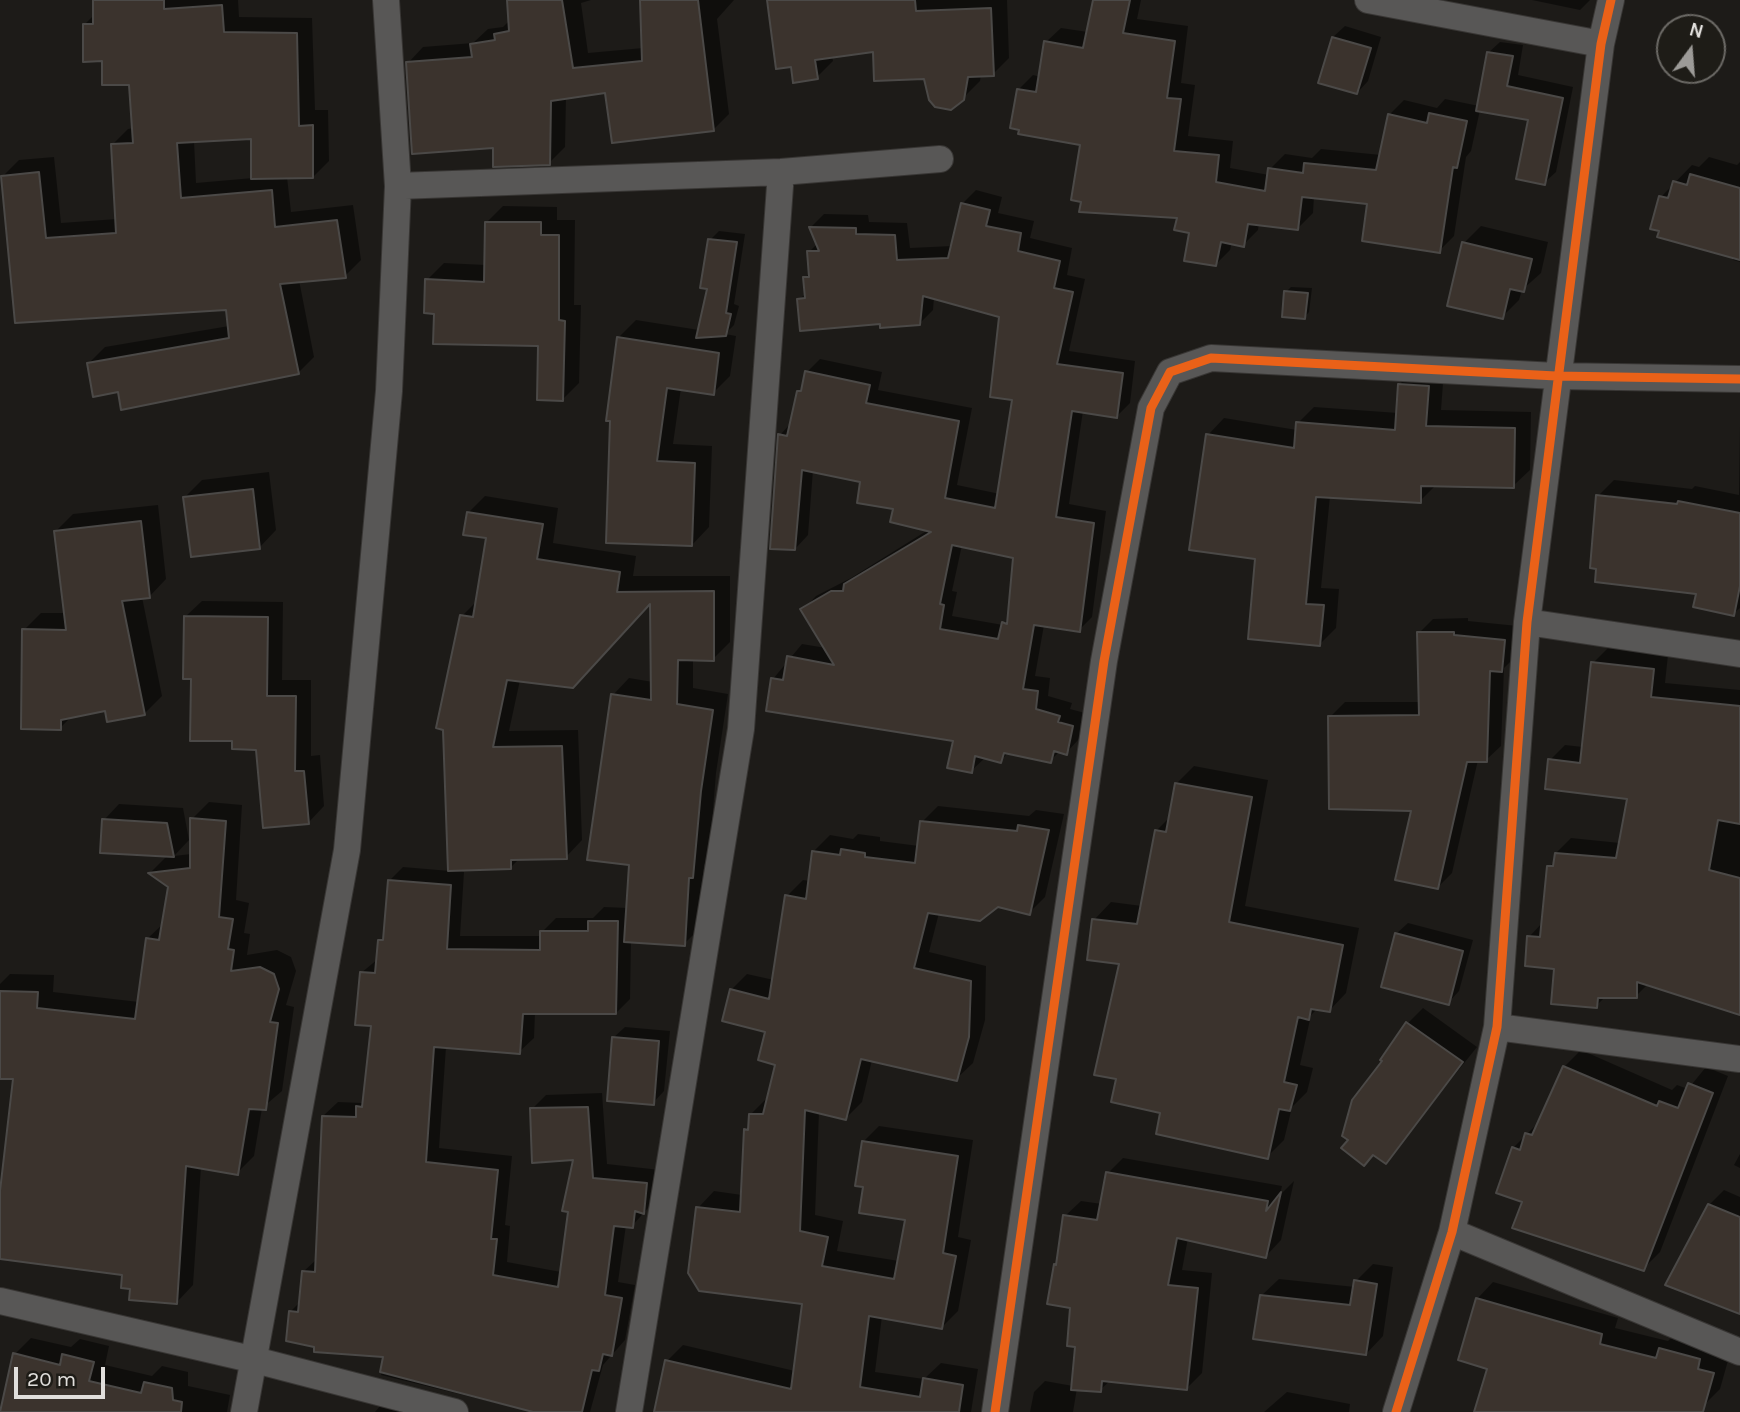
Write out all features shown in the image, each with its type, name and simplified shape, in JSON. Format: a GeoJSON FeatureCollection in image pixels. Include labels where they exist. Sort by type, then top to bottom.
{"type":"FeatureCollection","features":[{"type":"Feature","properties":{"kind":"street"},"geometry":{"type":"LineString","coordinates":[[244,1412],[347,850],[389,391],[398,186],[386,0]]}},
{"type":"Feature","properties":{"kind":"street"},"geometry":{"type":"LineString","coordinates":[[1368,0],[1601,44]]}},
{"type":"Feature","properties":{"kind":"street"},"geometry":{"type":"LineString","coordinates":[[1396,1412],[1452,1232],[1497,1027],[1527,622],[1556,376],[1601,44],[1611,0]]}},
{"type":"Feature","properties":{"kind":"street"},"geometry":{"type":"LineString","coordinates":[[398,186],[781,172],[940,159]]}},
{"type":"Feature","properties":{"kind":"street"},"geometry":{"type":"LineString","coordinates":[[629,1412],[741,729],[781,172]]}},
{"type":"Feature","properties":{"kind":"street"},"geometry":{"type":"LineString","coordinates":[[995,1412],[1104,661],[1151,408],[1170,372],[1211,358],[1556,376],[1740,379]]}},
{"type":"Feature","properties":{"kind":"street"},"geometry":{"type":"LineString","coordinates":[[1527,622],[1740,654]]}},
{"type":"Feature","properties":{"kind":"street"},"geometry":{"type":"LineString","coordinates":[[1497,1027],[1740,1059]]}},
{"type":"Feature","properties":{"kind":"street"},"geometry":{"type":"LineString","coordinates":[[1452,1232],[1740,1352]]}},
{"type":"Feature","properties":{"kind":"street"},"geometry":{"type":"LineString","coordinates":[[0,1301],[255,1360],[455,1412]]}},
{"type":"Feature","properties":{"kind":"building"},"geometry":{"type":"Polygon","coordinates":[[[93,0],[164,0],[164,9],[222,5],[224,32],[297,33],[299,126],[313,125],[313,178],[251,179],[251,139],[177,143],[181,198],[272,190],[275,227],[337,220],[346,278],[280,284],[299,374],[121,410],[118,392],[93,397],[87,363],[229,338],[226,310],[15,323],[1,176],[39,172],[46,238],[116,233],[111,144],[133,143],[129,85],[102,85],[102,61],[83,62],[83,24],[93,24],[93,0]]]}},
{"type":"Feature","properties":{"kind":"building"},"geometry":{"type":"Polygon","coordinates":[[[507,0],[562,0],[573,68],[642,61],[640,0],[698,0],[714,131],[612,143],[605,93],[551,101],[550,165],[493,167],[493,148],[412,154],[406,62],[472,57],[470,44],[495,40],[494,34],[509,31],[507,0]]]}},
{"type":"Feature","properties":{"kind":"building"},"geometry":{"type":"Polygon","coordinates":[[[767,0],[915,0],[916,11],[991,8],[994,76],[968,77],[964,100],[951,110],[935,107],[929,100],[924,79],[874,81],[873,52],[815,60],[818,79],[793,83],[791,67],[776,69],[767,0]]]}},
{"type":"Feature","properties":{"kind":"building"},"geometry":{"type":"Polygon","coordinates":[[[1093,0],[1130,0],[1123,33],[1175,41],[1167,98],[1181,99],[1174,151],[1219,155],[1216,182],[1265,191],[1268,168],[1303,173],[1304,163],[1376,170],[1388,114],[1427,123],[1429,113],[1467,121],[1457,168],[1453,167],[1440,253],[1362,241],[1367,204],[1302,197],[1298,230],[1248,224],[1244,247],[1221,242],[1216,266],[1184,261],[1189,233],[1174,230],[1177,218],[1079,212],[1081,202],[1071,200],[1080,145],[1018,134],[1019,130],[1010,128],[1017,89],[1036,92],[1044,41],[1083,48],[1093,0]]]}},
{"type":"Feature","properties":{"kind":"building"},"geometry":{"type":"Polygon","coordinates":[[[1332,37],[1371,48],[1357,94],[1318,83],[1332,37]]]}},
{"type":"Feature","properties":{"kind":"building"},"geometry":{"type":"Polygon","coordinates":[[[1487,52],[1513,56],[1507,86],[1563,98],[1545,185],[1516,179],[1528,120],[1476,111],[1487,52]]]}},
{"type":"Feature","properties":{"kind":"building"},"geometry":{"type":"Polygon","coordinates":[[[1690,174],[1740,188],[1740,260],[1657,237],[1659,231],[1650,229],[1659,196],[1668,198],[1673,181],[1687,185],[1690,174]]]}},
{"type":"Feature","properties":{"kind":"building"},"geometry":{"type":"Polygon","coordinates":[[[961,203],[990,210],[986,226],[1021,233],[1018,251],[1060,261],[1054,288],[1073,292],[1057,364],[1123,373],[1117,418],[1072,411],[1056,517],[1094,523],[1080,632],[1034,625],[1023,689],[1038,691],[1036,709],[1060,716],[1058,722],[1073,726],[1067,755],[1054,751],[1051,763],[1004,753],[1001,763],[975,756],[972,773],[947,768],[953,741],[766,711],[771,678],[783,680],[787,656],[834,665],[800,609],[831,591],[843,591],[844,584],[931,532],[890,522],[893,509],[857,503],[860,482],[802,470],[795,550],[770,549],[778,434],[787,436],[797,391],[801,391],[805,371],[870,385],[866,403],[959,421],[945,498],[995,508],[1012,400],[990,397],[999,317],[923,296],[920,325],[880,328],[880,324],[800,331],[797,299],[805,298],[803,277],[809,277],[807,251],[819,251],[809,227],[856,228],[856,234],[895,235],[897,260],[948,258],[961,203]],[[952,545],[940,604],[944,605],[940,629],[998,639],[1002,622],[1007,624],[1013,558],[952,545]]]}},
{"type":"Feature","properties":{"kind":"building"},"geometry":{"type":"Polygon","coordinates":[[[485,222],[541,222],[541,235],[559,235],[559,320],[565,321],[563,401],[537,400],[538,346],[433,344],[434,314],[424,313],[425,279],[484,282],[485,222]]]}},
{"type":"Feature","properties":{"kind":"building"},"geometry":{"type":"Polygon","coordinates":[[[708,239],[737,242],[726,313],[731,314],[726,336],[696,338],[707,289],[700,288],[708,239]]]}},
{"type":"Feature","properties":{"kind":"building"},"geometry":{"type":"Polygon","coordinates":[[[1462,242],[1532,259],[1524,292],[1510,289],[1503,319],[1447,306],[1462,242]]]}},
{"type":"Feature","properties":{"kind":"building"},"geometry":{"type":"Polygon","coordinates":[[[1284,291],[1308,293],[1305,319],[1282,317],[1284,291]]]}},
{"type":"Feature","properties":{"kind":"building"},"geometry":{"type":"Polygon","coordinates":[[[617,337],[719,353],[714,395],[667,388],[657,461],[695,463],[692,546],[606,543],[610,421],[606,421],[617,337]]]}},
{"type":"Feature","properties":{"kind":"building"},"geometry":{"type":"Polygon","coordinates":[[[1398,384],[1429,386],[1426,426],[1515,428],[1514,488],[1421,486],[1421,503],[1316,497],[1306,604],[1324,605],[1320,646],[1248,639],[1255,559],[1189,550],[1206,434],[1294,448],[1296,422],[1395,430],[1398,384]]]}},
{"type":"Feature","properties":{"kind":"building"},"geometry":{"type":"Polygon","coordinates":[[[253,489],[260,549],[191,557],[183,497],[253,489]]]}},
{"type":"Feature","properties":{"kind":"building"},"geometry":{"type":"Polygon","coordinates":[[[1596,495],[1677,504],[1678,501],[1740,513],[1740,586],[1734,616],[1693,607],[1696,594],[1595,582],[1596,569],[1590,568],[1596,495]]]}},
{"type":"Feature","properties":{"kind":"building"},"geometry":{"type":"Polygon","coordinates":[[[467,512],[543,524],[537,559],[620,572],[617,592],[714,591],[714,661],[678,660],[677,704],[713,710],[701,791],[693,878],[689,878],[685,946],[624,942],[629,865],[587,860],[611,694],[651,700],[650,604],[573,688],[507,680],[493,747],[562,746],[567,859],[511,860],[511,869],[448,871],[443,730],[436,728],[460,615],[473,617],[486,538],[463,535],[467,512]]]}},
{"type":"Feature","properties":{"kind":"building"},"geometry":{"type":"Polygon","coordinates":[[[141,521],[150,598],[122,601],[145,715],[107,722],[105,711],[61,720],[61,730],[21,729],[22,629],[66,630],[54,531],[141,521]]]}},
{"type":"Feature","properties":{"kind":"building"},"geometry":{"type":"Polygon","coordinates":[[[184,616],[268,617],[267,696],[296,696],[295,771],[304,771],[309,824],[263,828],[256,750],[232,749],[232,741],[190,741],[191,679],[183,679],[184,616]]]}},
{"type":"Feature","properties":{"kind":"building"},"geometry":{"type":"Polygon","coordinates":[[[1417,632],[1454,632],[1454,635],[1505,640],[1502,672],[1490,671],[1487,762],[1467,762],[1438,889],[1395,880],[1411,811],[1329,809],[1328,716],[1419,715],[1417,632]]]}},
{"type":"Feature","properties":{"kind":"building"},"geometry":{"type":"Polygon","coordinates":[[[1591,662],[1654,669],[1651,697],[1740,706],[1740,824],[1718,820],[1709,870],[1740,878],[1740,1015],[1637,982],[1637,998],[1598,998],[1597,1008],[1551,1004],[1554,969],[1525,966],[1527,936],[1540,937],[1547,866],[1553,866],[1555,853],[1616,858],[1627,799],[1545,789],[1548,759],[1580,763],[1591,662]]]}},
{"type":"Feature","properties":{"kind":"building"},"geometry":{"type":"Polygon","coordinates":[[[1175,783],[1252,797],[1229,922],[1343,945],[1330,1012],[1311,1009],[1309,1020],[1298,1017],[1284,1082],[1297,1085],[1290,1111],[1279,1109],[1268,1159],[1156,1134],[1160,1113],[1111,1102],[1116,1079],[1094,1075],[1119,964],[1087,960],[1092,919],[1137,924],[1155,830],[1166,832],[1175,783]]]}},
{"type":"Feature","properties":{"kind":"building"},"geometry":{"type":"Polygon","coordinates":[[[190,818],[226,821],[219,917],[233,919],[228,949],[234,950],[231,971],[260,967],[274,974],[279,989],[270,1022],[278,1023],[266,1110],[249,1109],[238,1175],[186,1166],[177,1304],[129,1300],[130,1289],[121,1288],[122,1275],[0,1259],[0,1191],[13,1079],[0,1079],[0,991],[38,992],[37,1008],[135,1019],[146,938],[159,940],[168,887],[148,873],[190,868],[190,818]]]}},
{"type":"Feature","properties":{"kind":"building"},"geometry":{"type":"Polygon","coordinates":[[[102,819],[167,823],[174,857],[100,853],[102,819]]]}},
{"type":"Feature","properties":{"kind":"building"},"geometry":{"type":"Polygon","coordinates":[[[920,821],[1017,831],[1018,825],[1049,830],[1030,915],[998,907],[980,921],[928,913],[914,968],[971,981],[969,1037],[957,1081],[861,1059],[846,1120],[805,1110],[800,1231],[828,1237],[822,1266],[894,1279],[905,1220],[859,1213],[863,1187],[855,1186],[862,1141],[958,1156],[943,1253],[956,1256],[942,1329],[869,1316],[860,1387],[920,1397],[923,1378],[963,1385],[959,1412],[654,1412],[665,1360],[791,1389],[802,1304],[699,1291],[688,1273],[696,1207],[740,1212],[744,1129],[748,1130],[749,1114],[763,1114],[775,1065],[758,1060],[765,1032],[722,1021],[730,989],[769,999],[785,895],[806,899],[812,851],[840,855],[841,849],[865,853],[865,857],[915,863],[920,821]]]}},
{"type":"Feature","properties":{"kind":"building"},"geometry":{"type":"Polygon","coordinates":[[[388,880],[451,885],[447,949],[540,950],[540,931],[588,931],[588,921],[618,921],[616,1014],[523,1014],[520,1054],[434,1047],[426,1162],[498,1170],[491,1239],[497,1239],[493,1275],[558,1287],[568,1212],[562,1211],[573,1160],[532,1163],[530,1108],[588,1107],[593,1178],[647,1183],[644,1214],[635,1211],[633,1228],[614,1226],[605,1295],[622,1298],[612,1356],[603,1354],[599,1371],[592,1370],[582,1412],[533,1412],[380,1372],[383,1357],[314,1352],[314,1347],[286,1341],[289,1311],[298,1312],[302,1271],[315,1272],[322,1116],[356,1117],[356,1106],[362,1107],[371,1026],[355,1025],[360,972],[375,973],[378,940],[383,940],[388,880]]]}},
{"type":"Feature","properties":{"kind":"building"},"geometry":{"type":"Polygon","coordinates":[[[1395,933],[1463,951],[1449,1005],[1381,987],[1395,933]]]}},
{"type":"Feature","properties":{"kind":"building"},"geometry":{"type":"Polygon","coordinates":[[[1406,1022],[1463,1062],[1386,1164],[1373,1155],[1364,1166],[1341,1148],[1348,1140],[1342,1136],[1352,1100],[1382,1061],[1380,1060],[1406,1022]]]}},
{"type":"Feature","properties":{"kind":"building"},"geometry":{"type":"Polygon","coordinates":[[[612,1037],[659,1041],[654,1105],[607,1101],[612,1037]]]}},
{"type":"Feature","properties":{"kind":"building"},"geometry":{"type":"Polygon","coordinates":[[[1563,1066],[1657,1106],[1659,1101],[1678,1108],[1688,1083],[1713,1093],[1644,1271],[1512,1228],[1522,1202],[1496,1193],[1512,1147],[1520,1150],[1525,1133],[1532,1135],[1563,1066]]]}},
{"type":"Feature","properties":{"kind":"building"},"geometry":{"type":"Polygon","coordinates":[[[1106,1172],[1268,1201],[1266,1211],[1281,1192],[1266,1258],[1177,1238],[1168,1285],[1198,1288],[1187,1390],[1102,1381],[1101,1392],[1071,1390],[1075,1347],[1067,1346],[1070,1308],[1047,1304],[1063,1215],[1097,1220],[1106,1172]]]}},
{"type":"Feature","properties":{"kind":"building"},"geometry":{"type":"Polygon","coordinates":[[[1708,1204],[1740,1217],[1740,1314],[1665,1285],[1708,1204]]]}},
{"type":"Feature","properties":{"kind":"building"},"geometry":{"type":"Polygon","coordinates":[[[1354,1280],[1377,1284],[1366,1355],[1253,1339],[1260,1295],[1350,1305],[1354,1280]]]}},
{"type":"Feature","properties":{"kind":"building"},"geometry":{"type":"Polygon","coordinates":[[[1476,1298],[1602,1334],[1600,1344],[1656,1358],[1659,1348],[1700,1359],[1698,1369],[1714,1373],[1703,1412],[1474,1412],[1487,1369],[1458,1360],[1476,1298]]]}},
{"type":"Feature","properties":{"kind":"building"},"geometry":{"type":"Polygon","coordinates":[[[13,1353],[60,1365],[62,1354],[94,1362],[89,1381],[141,1393],[144,1382],[172,1388],[173,1400],[182,1402],[181,1412],[0,1412],[13,1353]]]}},
{"type":"Feature","properties":{"kind":"cycle path"},"geometry":{"type":"LineString","coordinates":[[1396,1412],[1452,1232],[1497,1027],[1527,622],[1601,44],[1611,0]]}},
{"type":"Feature","properties":{"kind":"cycle path"},"geometry":{"type":"LineString","coordinates":[[995,1412],[1104,661],[1151,408],[1170,372],[1211,358],[1556,376],[1740,379]]}}]}
